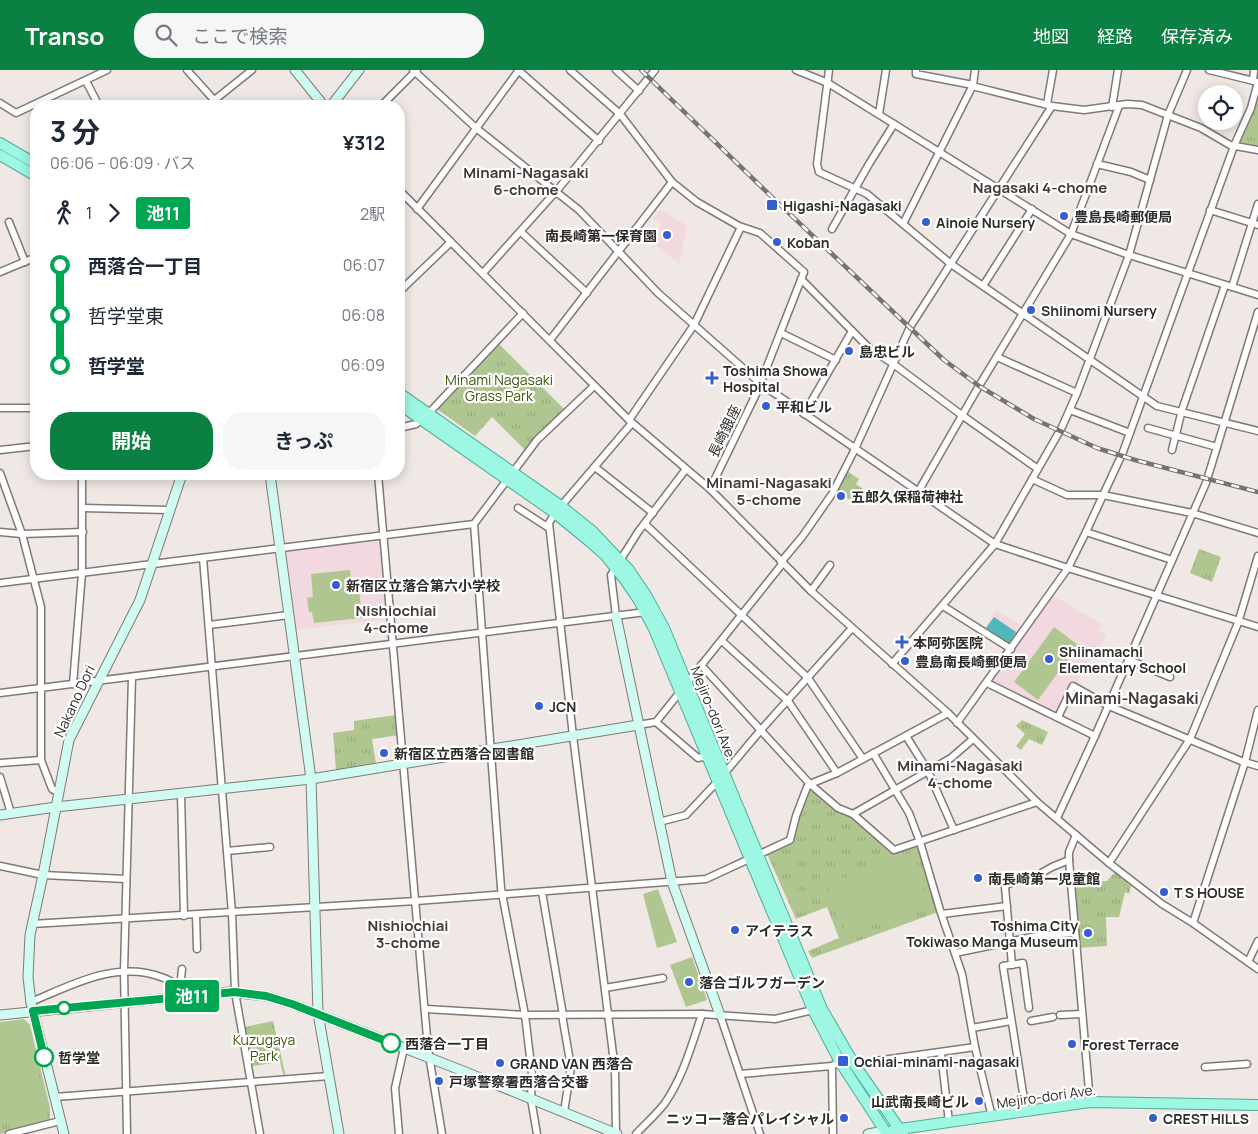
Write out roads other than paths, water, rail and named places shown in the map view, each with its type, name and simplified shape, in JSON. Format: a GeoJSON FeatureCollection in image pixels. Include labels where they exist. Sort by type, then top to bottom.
{"type":"FeatureCollection","features":[{"type":"Feature","properties":{"kind":"main road"},"geometry":{"type":"LineString","coordinates":[[0,143],[30,160]]}},
{"type":"Feature","properties":{"kind":"main road"},"geometry":{"type":"LineString","coordinates":[[0,155],[30,172]]}},
{"type":"Feature","properties":{"kind":"main road","name":"Mejiro-dori Ave."},"geometry":{"type":"LineString","coordinates":[[405,400],[421,419]]}},
{"type":"Feature","properties":{"kind":"main road","name":"Mejiro-dori Ave."},"geometry":{"type":"LineString","coordinates":[[405,408],[558,510],[590,541],[618,564],[650,612],[754,857],[822,1009],[854,1064],[901,1131]]}},
{"type":"Feature","properties":{"kind":"main road","name":"Mejiro-dori Ave."},"geometry":{"type":"LineString","coordinates":[[684,689],[707,756],[721,778]]}},
{"type":"Feature","properties":{"kind":"main road","name":"Mejiro-dori Ave."},"geometry":{"type":"LineString","coordinates":[[754,857],[836,1064],[886,1132],[1090,1102],[1258,1105]]}},
{"type":"Feature","properties":{"kind":"main road"},"geometry":{"type":"LineString","coordinates":[[922,1134],[936,1124]]}},
{"type":"Feature","properties":{"kind":"street"},"geometry":{"type":"LineString","coordinates":[[44,100],[107,70]]}},
{"type":"Feature","properties":{"kind":"street"},"geometry":{"type":"LineString","coordinates":[[187,70],[214,100]]}},
{"type":"Feature","properties":{"kind":"street"},"geometry":{"type":"LineString","coordinates":[[216,100],[252,70]]}},
{"type":"Feature","properties":{"kind":"street"},"geometry":{"type":"LineString","coordinates":[[295,70],[319,100]]}},
{"type":"Feature","properties":{"kind":"street"},"geometry":{"type":"LineString","coordinates":[[336,100],[359,70]]}},
{"type":"Feature","properties":{"kind":"street"},"geometry":{"type":"LineString","coordinates":[[417,209],[519,70],[599,141]]}},
{"type":"Feature","properties":{"kind":"street"},"geometry":{"type":"LineString","coordinates":[[570,70],[620,114],[672,182],[697,202],[741,227],[760,233],[869,348],[1038,469]]}},
{"type":"Feature","properties":{"kind":"street"},"geometry":{"type":"LineString","coordinates":[[616,70],[639,91]]}},
{"type":"Feature","properties":{"kind":"street"},"geometry":{"type":"LineString","coordinates":[[483,273],[556,192],[655,70]]}},
{"type":"Feature","properties":{"kind":"street"},"geometry":{"type":"LineString","coordinates":[[796,70],[828,83],[1070,234],[1129,255],[1258,295]]}},
{"type":"Feature","properties":{"kind":"street"},"geometry":{"type":"LineString","coordinates":[[829,70],[817,164],[822,174],[876,200],[951,264],[1157,406],[1258,431]]}},
{"type":"Feature","properties":{"kind":"street"},"geometry":{"type":"LineString","coordinates":[[879,114],[886,70]]}},
{"type":"Feature","properties":{"kind":"street"},"geometry":{"type":"LineString","coordinates":[[916,70],[916,74],[1049,105],[1084,110],[1142,105],[1201,128],[1234,146],[1258,150]]}},
{"type":"Feature","properties":{"kind":"street"},"geometry":{"type":"LineString","coordinates":[[903,224],[972,86],[975,70]]}},
{"type":"Feature","properties":{"kind":"street"},"geometry":{"type":"LineString","coordinates":[[0,815],[56,807],[311,779],[656,722],[722,641],[832,494],[855,449],[892,363],[910,327],[1000,189],[1049,105],[1053,70]]}},
{"type":"Feature","properties":{"kind":"street"},"geometry":{"type":"LineString","coordinates":[[918,492],[1070,234],[1097,164],[1116,106],[1118,70]]}},
{"type":"Feature","properties":{"kind":"street"},"geometry":{"type":"LineString","coordinates":[[892,664],[995,544],[1062,427],[1077,393],[1129,255],[1168,115],[1187,70]]}},
{"type":"Feature","properties":{"kind":"street"},"geometry":{"type":"LineString","coordinates":[[1208,70],[1256,82]]}},
{"type":"Feature","properties":{"kind":"street"},"geometry":{"type":"LineString","coordinates":[[958,723],[1068,568],[1120,460],[1210,210],[1234,146],[1251,108],[1256,82],[1254,70]]}},
{"type":"Feature","properties":{"kind":"street"},"geometry":{"type":"LineString","coordinates":[[387,100],[416,71],[476,128],[579,210],[658,293],[761,384],[995,544],[1258,626]]}},
{"type":"Feature","properties":{"kind":"street"},"geometry":{"type":"LineString","coordinates":[[86,81],[96,100]]}},
{"type":"Feature","properties":{"kind":"street"},"geometry":{"type":"LineString","coordinates":[[0,103],[16,113],[30,107]]}},
{"type":"Feature","properties":{"kind":"street"},"geometry":{"type":"LineString","coordinates":[[832,230],[854,188],[894,124]]}},
{"type":"Feature","properties":{"kind":"street"},"geometry":{"type":"LineString","coordinates":[[1097,164],[1131,172],[1150,180]]}},
{"type":"Feature","properties":{"kind":"street"},"geometry":{"type":"LineString","coordinates":[[550,340],[672,182]]}},
{"type":"Feature","properties":{"kind":"street"},"geometry":{"type":"LineString","coordinates":[[405,196],[524,313],[630,421],[710,489],[811,591],[948,713],[1037,802],[1109,863],[1162,904],[1193,923],[1258,969]]}},
{"type":"Feature","properties":{"kind":"street"},"geometry":{"type":"LineString","coordinates":[[1172,450],[1182,412],[1228,286],[1255,224],[1258,204]]}},
{"type":"Feature","properties":{"kind":"street"},"geometry":{"type":"LineString","coordinates":[[983,286],[1032,209]]}},
{"type":"Feature","properties":{"kind":"street"},"geometry":{"type":"LineString","coordinates":[[1210,210],[1255,224]]}},
{"type":"Feature","properties":{"kind":"street"},"geometry":{"type":"LineString","coordinates":[[10,222],[25,262]]}},
{"type":"Feature","properties":{"kind":"street"},"geometry":{"type":"LineString","coordinates":[[0,1014],[32,1007],[124,1002],[181,992],[235,992],[266,996],[318,1013],[616,1134],[616,1085],[549,523],[630,421],[694,325],[741,227]]}},
{"type":"Feature","properties":{"kind":"street"},"geometry":{"type":"LineString","coordinates":[[521,232],[587,293]]}},
{"type":"Feature","properties":{"kind":"street"},"geometry":{"type":"LineString","coordinates":[[405,286],[451,242]]}},
{"type":"Feature","properties":{"kind":"street"},"geometry":{"type":"LineString","coordinates":[[1,270],[30,260]]}},
{"type":"Feature","properties":{"kind":"street","name":"長崎銀座"},"geometry":{"type":"LineString","coordinates":[[710,489],[761,384],[802,276]]}},
{"type":"Feature","properties":{"kind":"street"},"geometry":{"type":"LineString","coordinates":[[1057,818],[1109,706],[1208,475],[1258,312]]}},
{"type":"Feature","properties":{"kind":"street"},"geometry":{"type":"LineString","coordinates":[[405,426],[421,419],[524,313]]}},
{"type":"Feature","properties":{"kind":"street"},"geometry":{"type":"LineString","coordinates":[[804,414],[852,331]]}},
{"type":"Feature","properties":{"kind":"street"},"geometry":{"type":"LineString","coordinates":[[781,333],[836,360]]}},
{"type":"Feature","properties":{"kind":"street"},"geometry":{"type":"LineString","coordinates":[[997,357],[1077,393]]}},
{"type":"Feature","properties":{"kind":"street"},"geometry":{"type":"LineString","coordinates":[[537,1134],[531,1099],[532,1074],[525,1015],[502,895],[474,524],[537,440],[594,386]]}},
{"type":"Feature","properties":{"kind":"street"},"geometry":{"type":"LineString","coordinates":[[0,408],[30,408]]}},
{"type":"Feature","properties":{"kind":"street"},"geometry":{"type":"LineString","coordinates":[[1070,410],[1130,433]]}},
{"type":"Feature","properties":{"kind":"street"},"geometry":{"type":"LineString","coordinates":[[1148,428],[1217,447]]}},
{"type":"Feature","properties":{"kind":"street"},"geometry":{"type":"LineString","coordinates":[[0,450],[30,447]]}},
{"type":"Feature","properties":{"kind":"street"},"geometry":{"type":"LineString","coordinates":[[595,467],[653,513]]}},
{"type":"Feature","properties":{"kind":"street"},"geometry":{"type":"LineString","coordinates":[[686,469],[611,574],[611,584],[638,725],[672,882],[760,1134]]}},
{"type":"Feature","properties":{"kind":"street"},"geometry":{"type":"LineString","coordinates":[[0,474],[4,495],[22,534],[41,607],[41,760],[52,789],[59,793]]}},
{"type":"Feature","properties":{"kind":"street"},"geometry":{"type":"LineString","coordinates":[[1032,479],[1067,496],[1103,495],[1192,513],[1258,533]]}},
{"type":"Feature","properties":{"kind":"street"},"geometry":{"type":"LineString","coordinates":[[73,684],[82,573],[82,480]]}},
{"type":"Feature","properties":{"kind":"street","name":"Nakano Dori"},"geometry":{"type":"LineString","coordinates":[[64,1134],[32,1007],[28,977],[28,953],[32,924],[69,740],[140,600],[180,480]]}},
{"type":"Feature","properties":{"kind":"street"},"geometry":{"type":"LineString","coordinates":[[271,480],[311,779],[318,1013],[339,1134]]}},
{"type":"Feature","properties":{"kind":"street"},"geometry":{"type":"LineString","coordinates":[[379,480],[429,1058],[442,1134]]}},
{"type":"Feature","properties":{"kind":"street"},"geometry":{"type":"LineString","coordinates":[[83,508],[169,510]]}},
{"type":"Feature","properties":{"kind":"street"},"geometry":{"type":"LineString","coordinates":[[518,508],[549,528]]}},
{"type":"Feature","properties":{"kind":"street"},"geometry":{"type":"LineString","coordinates":[[0,583],[474,524]]}},
{"type":"Feature","properties":{"kind":"street"},"geometry":{"type":"LineString","coordinates":[[645,524],[808,678],[863,759]]}},
{"type":"Feature","properties":{"kind":"street"},"geometry":{"type":"LineString","coordinates":[[0,532],[22,534],[83,532]]}},
{"type":"Feature","properties":{"kind":"street"},"geometry":{"type":"LineString","coordinates":[[1086,532],[1172,560]]}},
{"type":"Feature","properties":{"kind":"street"},"geometry":{"type":"LineString","coordinates":[[1109,863],[1190,739],[1239,620],[1258,556]]}},
{"type":"Feature","properties":{"kind":"street"},"geometry":{"type":"LineString","coordinates":[[204,558],[232,913],[235,992],[260,1134]]}},
{"type":"Feature","properties":{"kind":"street"},"geometry":{"type":"LineString","coordinates":[[811,591],[830,565]]}},
{"type":"Feature","properties":{"kind":"street"},"geometry":{"type":"LineString","coordinates":[[943,606],[1010,649]]}},
{"type":"Feature","properties":{"kind":"street"},"geometry":{"type":"LineString","coordinates":[[0,693],[650,612]]}},
{"type":"Feature","properties":{"kind":"street"},"geometry":{"type":"LineString","coordinates":[[209,625],[289,615]]}},
{"type":"Feature","properties":{"kind":"street"},"geometry":{"type":"LineString","coordinates":[[659,822],[686,815],[721,778],[760,731],[852,628]]}},
{"type":"Feature","properties":{"kind":"street"},"geometry":{"type":"LineString","coordinates":[[722,641],[788,700],[837,773]]}},
{"type":"Feature","properties":{"kind":"street"},"geometry":{"type":"LineString","coordinates":[[1128,660],[1170,677]]}},
{"type":"Feature","properties":{"kind":"street"},"geometry":{"type":"LineString","coordinates":[[701,665],[810,784],[838,808],[853,814],[894,850],[1037,802]]}},
{"type":"Feature","properties":{"kind":"street"},"geometry":{"type":"LineString","coordinates":[[127,1134],[124,971],[132,676]]}},
{"type":"Feature","properties":{"kind":"street"},"geometry":{"type":"LineString","coordinates":[[987,683],[1095,736]]}},
{"type":"Feature","properties":{"kind":"street"},"geometry":{"type":"LineString","coordinates":[[1058,717],[1073,686],[1109,706],[1258,766]]}},
{"type":"Feature","properties":{"kind":"street"},"geometry":{"type":"LineString","coordinates":[[1193,923],[1245,762],[1258,710]]}},
{"type":"Feature","properties":{"kind":"street"},"geometry":{"type":"LineString","coordinates":[[32,924],[416,901],[706,879],[790,840],[796,816],[807,787],[810,784],[837,773],[948,713]]}},
{"type":"Feature","properties":{"kind":"street"},"geometry":{"type":"LineString","coordinates":[[656,722],[698,758],[707,756]]}},
{"type":"Feature","properties":{"kind":"street"},"geometry":{"type":"LineString","coordinates":[[906,736],[928,772],[954,830]]}},
{"type":"Feature","properties":{"kind":"street"},"geometry":{"type":"LineString","coordinates":[[853,814],[928,772],[961,751],[973,739]]}},
{"type":"Feature","properties":{"kind":"street"},"geometry":{"type":"LineString","coordinates":[[873,753],[909,813],[920,842],[962,974],[975,1047],[992,1117]]}},
{"type":"Feature","properties":{"kind":"street"},"geometry":{"type":"LineString","coordinates":[[0,763],[41,760]]}},
{"type":"Feature","properties":{"kind":"street"},"geometry":{"type":"LineString","coordinates":[[0,777],[11,814]]}},
{"type":"Feature","properties":{"kind":"street"},"geometry":{"type":"LineString","coordinates":[[181,794],[184,916]]}},
{"type":"Feature","properties":{"kind":"street"},"geometry":{"type":"LineString","coordinates":[[1076,835],[1069,852],[1069,860],[1090,1102]]}},
{"type":"Feature","properties":{"kind":"street"},"geometry":{"type":"LineString","coordinates":[[227,851],[270,847]]}},
{"type":"Feature","properties":{"kind":"street"},"geometry":{"type":"LineString","coordinates":[[1012,965],[1005,887],[1008,884],[1034,877],[1069,860]]}},
{"type":"Feature","properties":{"kind":"street"},"geometry":{"type":"LineString","coordinates":[[0,866],[43,876],[126,879]]}},
{"type":"Feature","properties":{"kind":"street"},"geometry":{"type":"LineString","coordinates":[[542,892],[571,1068],[564,1112]]}},
{"type":"Feature","properties":{"kind":"street"},"geometry":{"type":"LineString","coordinates":[[942,914],[1006,906]]}},
{"type":"Feature","properties":{"kind":"street"},"geometry":{"type":"LineString","coordinates":[[196,915],[197,949]]}},
{"type":"Feature","properties":{"kind":"street"},"geometry":{"type":"LineString","coordinates":[[955,953],[1042,935],[1075,933]]}},
{"type":"Feature","properties":{"kind":"street"},"geometry":{"type":"LineString","coordinates":[[1248,962],[1258,941]]}},
{"type":"Feature","properties":{"kind":"street"},"geometry":{"type":"LineString","coordinates":[[1026,1112],[1003,966],[1023,963],[1029,1008]]}},
{"type":"Feature","properties":{"kind":"street"},"geometry":{"type":"LineString","coordinates":[[181,992],[182,969]]}},
{"type":"Feature","properties":{"kind":"street"},"geometry":{"type":"LineString","coordinates":[[32,1007],[96,976],[124,971],[147,972],[174,982],[181,992]]}},
{"type":"Feature","properties":{"kind":"street"},"geometry":{"type":"LineString","coordinates":[[605,988],[662,978]]}},
{"type":"Feature","properties":{"kind":"street"},"geometry":{"type":"LineString","coordinates":[[426,1009],[525,1015],[702,1014],[774,1019],[813,1010]]}},
{"type":"Feature","properties":{"kind":"street"},"geometry":{"type":"LineString","coordinates":[[636,1134],[664,1104],[675,1087],[702,1014]]}},
{"type":"Feature","properties":{"kind":"street"},"geometry":{"type":"LineString","coordinates":[[1031,1021],[1056,1016],[1082,1014]]}},
{"type":"Feature","properties":{"kind":"street"},"geometry":{"type":"LineString","coordinates":[[972,1028],[1012,1021]]}},
{"type":"Feature","properties":{"kind":"street"},"geometry":{"type":"LineString","coordinates":[[854,1064],[975,1047]]}},
{"type":"Feature","properties":{"kind":"street"},"geometry":{"type":"LineString","coordinates":[[399,1134],[395,1088],[404,1048]]}},
{"type":"Feature","properties":{"kind":"street"},"geometry":{"type":"LineString","coordinates":[[941,1053],[950,1122]]}},
{"type":"Feature","properties":{"kind":"street"},"geometry":{"type":"LineString","coordinates":[[740,1074],[836,1064],[833,1134]]}},
{"type":"Feature","properties":{"kind":"street"},"geometry":{"type":"LineString","coordinates":[[1205,1067],[1247,1064]]}},
{"type":"Feature","properties":{"kind":"street"},"geometry":{"type":"LineString","coordinates":[[55,1097],[329,1076]]}},
{"type":"Feature","properties":{"kind":"street"},"geometry":{"type":"LineString","coordinates":[[9,1134],[60,1120]]}},
{"type":"Feature","properties":{"kind":"street"},"geometry":{"type":"LineString","coordinates":[[868,1134],[886,1132]]}},
{"type":"Feature","properties":{"kind":"water"},"geometry":{"type":"Polygon","coordinates":[[[994,617],[1016,632],[1009,643],[986,628],[994,617]]]}},
{"type":"Feature","properties":{"kind":"railway"},"geometry":{"type":"LineString","coordinates":[[641,70],[944,360],[979,386],[1034,419],[1097,448],[1135,460],[1258,492]]}},
{"type":"Feature","properties":{"kind":"place","name":"Higashi-Nagasaki"},"geometry":{"type":"Point","coordinates":[772,205]}},
{"type":"Feature","properties":{"kind":"place","name":"豊島長崎郵便局"},"geometry":{"type":"Point","coordinates":[1064,216]}},
{"type":"Feature","properties":{"kind":"place","name":"Ainoie Nursery"},"geometry":{"type":"Point","coordinates":[926,222]}},
{"type":"Feature","properties":{"kind":"place","name":"南長崎第一保育園"},"geometry":{"type":"Point","coordinates":[667,235]}},
{"type":"Feature","properties":{"kind":"place","name":"Koban"},"geometry":{"type":"Point","coordinates":[777,242]}},
{"type":"Feature","properties":{"kind":"place","name":"Shiinomi Nursery"},"geometry":{"type":"Point","coordinates":[1031,310]}},
{"type":"Feature","properties":{"kind":"place","name":"島忠ビル"},"geometry":{"type":"Point","coordinates":[849,351]}},
{"type":"Feature","properties":{"kind":"place","name":"Toshima Showa Hospital"},"geometry":{"type":"Point","coordinates":[712,378]}},
{"type":"Feature","properties":{"kind":"place","name":"平和ビル"},"geometry":{"type":"Point","coordinates":[766,406]}},
{"type":"Feature","properties":{"kind":"place","name":"五郎久保稲荷神社"},"geometry":{"type":"Point","coordinates":[841,496]}},
{"type":"Feature","properties":{"kind":"place","name":"新宿区立落合第六小学校"},"geometry":{"type":"Point","coordinates":[336,585]}},
{"type":"Feature","properties":{"kind":"place","name":"本阿弥医院"},"geometry":{"type":"Point","coordinates":[902,642]}},
{"type":"Feature","properties":{"kind":"place","name":"Shiinamachi Elementary School"},"geometry":{"type":"Point","coordinates":[1049,659]}},
{"type":"Feature","properties":{"kind":"place","name":"豊島南長崎郵便局"},"geometry":{"type":"Point","coordinates":[905,661]}},
{"type":"Feature","properties":{"kind":"place","name":"JCN"},"geometry":{"type":"Point","coordinates":[539,706]}},
{"type":"Feature","properties":{"kind":"place","name":"新宿区立西落合図書館"},"geometry":{"type":"Point","coordinates":[384,753]}},
{"type":"Feature","properties":{"kind":"place","name":"南長崎第一児童館"},"geometry":{"type":"Point","coordinates":[978,878]}},
{"type":"Feature","properties":{"kind":"place","name":"T S HOUSE"},"geometry":{"type":"Point","coordinates":[1164,892]}},
{"type":"Feature","properties":{"kind":"place","name":"アイテラス"},"geometry":{"type":"Point","coordinates":[735,930]}},
{"type":"Feature","properties":{"kind":"place","name":"Toshima City Tokiwaso Manga Museum"},"geometry":{"type":"Point","coordinates":[1088,933]}},
{"type":"Feature","properties":{"kind":"place","name":"落合ゴルフガーデン"},"geometry":{"type":"Point","coordinates":[689,982]}},
{"type":"Feature","properties":{"kind":"place","name":"西落合一丁目"},"geometry":{"type":"Point","coordinates":[391,1043]}},
{"type":"Feature","properties":{"kind":"place","name":"Forest Terrace"},"geometry":{"type":"Point","coordinates":[1072,1044]}},
{"type":"Feature","properties":{"kind":"place","name":"哲学堂"},"geometry":{"type":"Point","coordinates":[44,1057]}},
{"type":"Feature","properties":{"kind":"place","name":"Ochiai-minami-nagasaki"},"geometry":{"type":"Point","coordinates":[843,1061]}},
{"type":"Feature","properties":{"kind":"place","name":"GRAND VAN 西落合"},"geometry":{"type":"Point","coordinates":[500,1063]}},
{"type":"Feature","properties":{"kind":"place","name":"戸塚警察署西落合交番"},"geometry":{"type":"Point","coordinates":[439,1081]}},
{"type":"Feature","properties":{"kind":"place","name":"山武南長崎ビル"},"geometry":{"type":"Point","coordinates":[979,1101]}},
{"type":"Feature","properties":{"kind":"place","name":"ニッコー落合パレイシャル"},"geometry":{"type":"Point","coordinates":[844,1118]}},
{"type":"Feature","properties":{"kind":"place","name":"CREST HILLS"},"geometry":{"type":"Point","coordinates":[1153,1118]}},
{"type":"Feature","properties":{"kind":"district","name":"Minami-Nagasaki 6-chome"},"geometry":{"type":"Point","coordinates":[526,180]}},
{"type":"Feature","properties":{"kind":"district","name":"Nagasaki 4-chome"},"geometry":{"type":"Point","coordinates":[1040,187]}},
{"type":"Feature","properties":{"kind":"district","name":"Minami-Nagasaki 5-chome"},"geometry":{"type":"Point","coordinates":[769,490]}},
{"type":"Feature","properties":{"kind":"district","name":"Nishiochiai 4-chome"},"geometry":{"type":"Point","coordinates":[396,618]}},
{"type":"Feature","properties":{"kind":"district","name":"Minami-Nagasaki"},"geometry":{"type":"Point","coordinates":[1132,698]}},
{"type":"Feature","properties":{"kind":"district","name":"Minami-Nagasaki 4-chome"},"geometry":{"type":"Point","coordinates":[960,774]}},
{"type":"Feature","properties":{"kind":"district","name":"Nishiochiai 3-chome"},"geometry":{"type":"Point","coordinates":[408,934]}},
{"type":"Feature","properties":{"kind":"park label","name":"Minami Nagasaki Grass Park"},"geometry":{"type":"Point","coordinates":[499,388]}},
{"type":"Feature","properties":{"kind":"park label","name":"Kuzugaya Park"},"geometry":{"type":"Point","coordinates":[264,1048]}}]}
